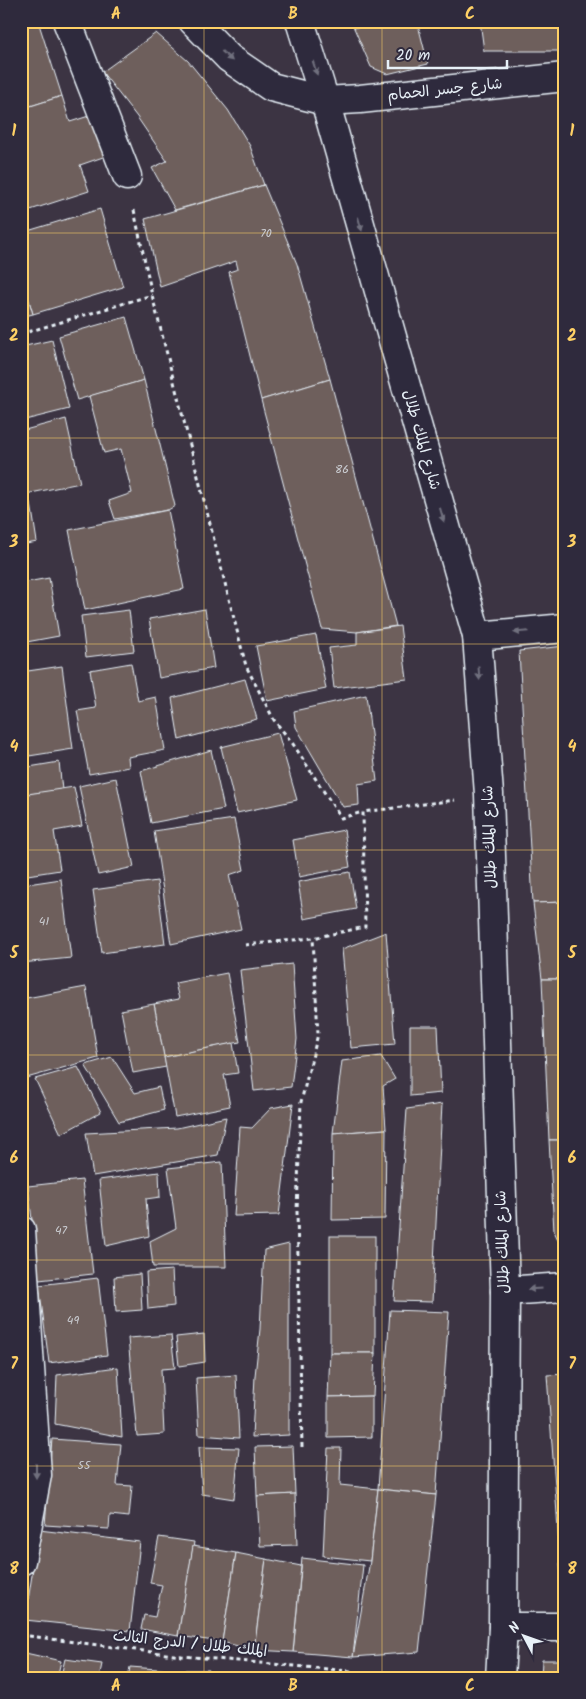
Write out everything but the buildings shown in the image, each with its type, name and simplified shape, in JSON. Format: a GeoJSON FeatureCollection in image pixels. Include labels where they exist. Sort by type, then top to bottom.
{"type":"FeatureCollection","features":[{"type":"Feature","properties":{"kind":"main road"},"geometry":{"type":"LineString","coordinates":[[67,21],[126,176]]}},
{"type":"Feature","properties":{"kind":"main road","name":"شارع جسر الحمام"},"geometry":{"type":"LineString","coordinates":[[193,21],[228,58],[271,87],[326,101],[565,77]]}},
{"type":"Feature","properties":{"kind":"main road","name":"شارع الملك طلال"},"geometry":{"type":"LineString","coordinates":[[300,21],[326,101],[476,636],[489,794],[505,1291],[503,1627],[500,1678]]}},
{"type":"Feature","properties":{"kind":"main road"},"geometry":{"type":"LineString","coordinates":[[476,636],[565,628]]}},
{"type":"Feature","properties":{"kind":"main road"},"geometry":{"type":"LineString","coordinates":[[21,1230],[37,1474],[21,1561]]}},
{"type":"Feature","properties":{"kind":"main road"},"geometry":{"type":"LineString","coordinates":[[505,1291],[565,1287]]}},
{"type":"Feature","properties":{"kind":"main road"},"geometry":{"type":"LineString","coordinates":[[503,1627],[565,1627]]}},
{"type":"Feature","properties":{"kind":"path"},"geometry":{"type":"LineString","coordinates":[[126,176],[152,295],[246,666],[274,720],[293,744],[341,818],[363,812],[472,798],[489,794]]}},
{"type":"Feature","properties":{"kind":"path"},"geometry":{"type":"LineString","coordinates":[[21,334],[152,295]]}},
{"type":"Feature","properties":{"kind":"path"},"geometry":{"type":"LineString","coordinates":[[245,946],[313,938],[365,927],[363,812]]}},
{"type":"Feature","properties":{"kind":"path"},"geometry":{"type":"LineString","coordinates":[[302,1447],[297,1212],[301,1102],[318,1034],[313,938]]}},
{"type":"Feature","properties":{"kind":"path","name":"الملك طلال / الدرج الثالث"},"geometry":{"type":"LineString","coordinates":[[21,1635],[182,1656],[350,1671],[350,1678]]}}]}
